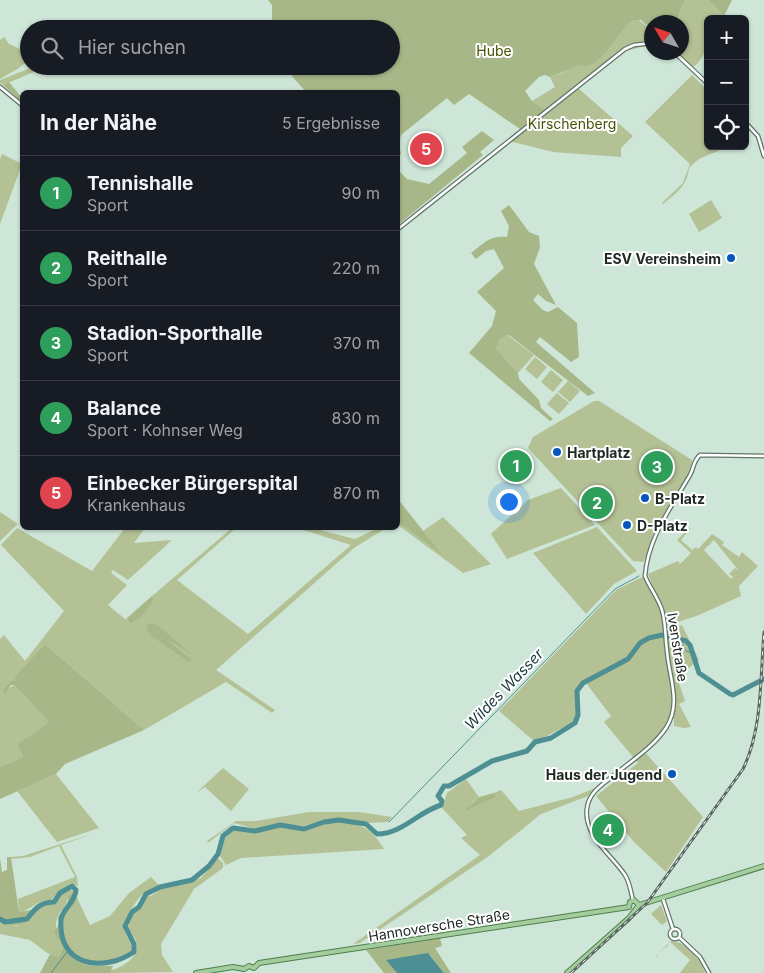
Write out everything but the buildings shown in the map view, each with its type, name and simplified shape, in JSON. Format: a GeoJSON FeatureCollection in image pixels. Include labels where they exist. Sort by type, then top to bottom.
{"type":"FeatureCollection","features":[{"type":"Feature","properties":{"kind":"main road"},"geometry":{"type":"LineString","coordinates":[[567,973],[628,918],[639,905],[764,866]]}},
{"type":"Feature","properties":{"kind":"main road"},"geometry":{"type":"LineString","coordinates":[[633,911],[629,907],[633,901],[639,905]]}},
{"type":"Feature","properties":{"kind":"main road","name":"Hannoversche Straße"},"geometry":{"type":"LineString","coordinates":[[196,973],[233,968],[244,971],[249,966],[254,970],[259,963],[629,907]]}},
{"type":"Feature","properties":{"kind":"street"},"geometry":{"type":"LineString","coordinates":[[400,227],[625,49],[634,45],[644,44]]}},
{"type":"Feature","properties":{"kind":"street"},"geometry":{"type":"LineString","coordinates":[[683,60],[704,80]]}},
{"type":"Feature","properties":{"kind":"street"},"geometry":{"type":"LineString","coordinates":[[0,87],[20,103]]}},
{"type":"Feature","properties":{"kind":"street"},"geometry":{"type":"LineString","coordinates":[[749,126],[758,136],[764,156]]}},
{"type":"Feature","properties":{"kind":"street","name":"Ivenstraße"},"geometry":{"type":"LineString","coordinates":[[633,901],[629,882],[625,874],[594,836],[588,821],[587,809],[593,793],[653,743],[665,729],[671,716],[675,691],[666,633],[662,610],[647,580],[646,572],[655,534],[692,471],[694,462],[704,454],[764,456]]}},
{"type":"Feature","properties":{"kind":"street"},"geometry":{"type":"LineString","coordinates":[[663,899],[674,929],[679,931],[679,937]]}},
{"type":"Feature","properties":{"kind":"street"},"geometry":{"type":"LineString","coordinates":[[674,929],[670,932],[671,937],[679,937],[700,957],[708,973]]}},
{"type":"Feature","properties":{"kind":"green space","name":"Hube"},"geometry":{"type":"Polygon","coordinates":[[[268,0],[685,0],[679,15],[644,15],[644,23],[641,20],[633,20],[594,63],[587,66],[580,65],[550,77],[545,75],[539,77],[525,91],[532,101],[544,110],[520,129],[469,94],[454,105],[447,98],[401,135],[400,139],[400,90],[304,90],[291,75],[400,75],[400,20],[272,20],[272,5],[268,0]]]}},
{"type":"Feature","properties":{"kind":"green space"},"geometry":{"type":"Polygon","coordinates":[[[685,0],[708,0],[723,15],[704,15],[704,54],[693,67],[686,60],[689,60],[689,15],[679,15],[685,0]]]}},
{"type":"Feature","properties":{"kind":"green space"},"geometry":{"type":"Polygon","coordinates":[[[708,0],[732,0],[723,15],[708,0]]]}},
{"type":"Feature","properties":{"kind":"green space","name":"Kirschenberg"},"geometry":{"type":"Polygon","coordinates":[[[637,19],[644,24],[644,46],[626,51],[578,88],[633,136],[621,148],[621,157],[553,152],[509,141],[543,110],[532,101],[555,87],[550,77],[564,72],[630,21],[637,19]]]}},
{"type":"Feature","properties":{"kind":"green space"},"geometry":{"type":"Polygon","coordinates":[[[4,37],[9,44],[20,49],[20,67],[0,79],[0,40],[4,37]]]}},
{"type":"Feature","properties":{"kind":"green space"},"geometry":{"type":"Polygon","coordinates":[[[20,72],[20,75],[27,75],[3,85],[0,83],[0,80],[20,72]]]}},
{"type":"Feature","properties":{"kind":"green space"},"geometry":{"type":"Polygon","coordinates":[[[692,75],[704,87],[704,150],[720,150],[696,161],[689,168],[683,185],[663,204],[683,183],[690,164],[645,122],[692,75]]]}},
{"type":"Feature","properties":{"kind":"green space"},"geometry":{"type":"Polygon","coordinates":[[[9,82],[20,96],[20,100],[3,85],[9,82]]]}},
{"type":"Feature","properties":{"kind":"green space"},"geometry":{"type":"Polygon","coordinates":[[[482,131],[494,140],[480,152],[483,155],[400,223],[400,172],[407,179],[429,184],[467,153],[462,147],[482,131]]]}},
{"type":"Feature","properties":{"kind":"green space"},"geometry":{"type":"Polygon","coordinates":[[[2,154],[20,163],[20,169],[0,224],[0,160],[2,154]]]}},
{"type":"Feature","properties":{"kind":"green space"},"geometry":{"type":"Polygon","coordinates":[[[711,200],[722,218],[699,232],[689,214],[711,200]]]}},
{"type":"Feature","properties":{"kind":"green space"},"geometry":{"type":"Polygon","coordinates":[[[509,205],[529,232],[539,236],[540,247],[534,264],[556,305],[546,301],[538,294],[533,300],[543,310],[548,312],[558,307],[577,323],[579,357],[571,362],[540,337],[536,342],[595,393],[588,396],[510,336],[507,335],[499,339],[496,348],[518,373],[519,379],[539,400],[541,408],[553,419],[550,421],[469,353],[492,326],[496,311],[477,292],[504,268],[494,249],[486,251],[476,259],[471,253],[496,237],[507,237],[509,226],[501,211],[509,205]]]}},
{"type":"Feature","properties":{"kind":"green space"},"geometry":{"type":"Polygon","coordinates":[[[507,335],[534,355],[518,373],[495,347],[498,339],[507,335]]]}},
{"type":"Feature","properties":{"kind":"green space"},"geometry":{"type":"Polygon","coordinates":[[[535,357],[547,367],[537,379],[525,369],[535,357]]]}},
{"type":"Feature","properties":{"kind":"green space"},"geometry":{"type":"Polygon","coordinates":[[[551,370],[563,380],[553,392],[541,382],[551,370]]]}},
{"type":"Feature","properties":{"kind":"green space"},"geometry":{"type":"Polygon","coordinates":[[[568,381],[580,391],[570,402],[558,392],[568,381]]]}},
{"type":"Feature","properties":{"kind":"green space"},"geometry":{"type":"Polygon","coordinates":[[[557,393],[569,403],[559,414],[547,404],[557,393]]]}},
{"type":"Feature","properties":{"kind":"green space"},"geometry":{"type":"Polygon","coordinates":[[[594,401],[599,401],[692,460],[686,479],[653,533],[648,555],[643,562],[633,561],[528,448],[533,437],[594,401]]]}},
{"type":"Feature","properties":{"kind":"green space"},"geometry":{"type":"Polygon","coordinates":[[[561,488],[595,525],[507,559],[491,534],[528,500],[561,488]]]}},
{"type":"Feature","properties":{"kind":"green space"},"geometry":{"type":"Polygon","coordinates":[[[400,502],[442,555],[400,524],[400,502]]]}},
{"type":"Feature","properties":{"kind":"green space"},"geometry":{"type":"Polygon","coordinates":[[[0,512],[18,524],[0,541],[0,512]]]}},
{"type":"Feature","properties":{"kind":"green space"},"geometry":{"type":"Polygon","coordinates":[[[443,517],[491,564],[463,573],[400,526],[400,524],[438,552],[423,531],[443,517]]]}},
{"type":"Feature","properties":{"kind":"green space"},"geometry":{"type":"Polygon","coordinates":[[[597,527],[637,571],[614,584],[586,614],[533,553],[597,527]]]}},
{"type":"Feature","properties":{"kind":"green space"},"geometry":{"type":"Polygon","coordinates":[[[17,528],[92,571],[123,530],[144,530],[134,543],[172,540],[128,580],[113,570],[111,573],[127,585],[108,605],[130,623],[154,600],[152,596],[230,530],[234,530],[177,580],[248,634],[351,545],[303,530],[320,530],[355,539],[374,530],[383,530],[354,548],[216,670],[275,710],[272,713],[226,682],[144,730],[45,644],[14,677],[15,681],[12,680],[8,689],[14,685],[49,722],[17,744],[23,757],[0,767],[0,639],[4,635],[25,661],[64,611],[1,545],[17,528]],[[156,624],[150,635],[189,658],[167,641],[170,641],[179,648],[156,624]]]}},
{"type":"Feature","properties":{"kind":"green space"},"geometry":{"type":"Polygon","coordinates":[[[689,528],[681,540],[692,550],[696,547],[698,549],[712,534],[724,542],[722,545],[739,557],[742,552],[758,566],[739,586],[741,596],[699,615],[672,624],[666,619],[648,574],[678,561],[680,564],[691,553],[677,540],[689,528]],[[714,540],[704,550],[731,579],[733,577],[729,574],[735,568],[739,571],[714,540]]]}},
{"type":"Feature","properties":{"kind":"green space"},"geometry":{"type":"Polygon","coordinates":[[[644,576],[661,611],[665,630],[682,625],[699,660],[677,677],[685,701],[679,704],[691,727],[674,726],[674,719],[669,718],[659,735],[643,750],[703,817],[666,872],[634,842],[596,796],[638,763],[604,722],[611,716],[586,683],[629,659],[641,644],[665,635],[639,642],[627,658],[582,682],[576,691],[577,715],[574,722],[535,742],[499,711],[616,590],[644,576]]]}},
{"type":"Feature","properties":{"kind":"green space"},"geometry":{"type":"Polygon","coordinates":[[[152,596],[154,600],[140,618],[130,623],[126,619],[152,596]]]}},
{"type":"Feature","properties":{"kind":"green space"},"geometry":{"type":"Polygon","coordinates":[[[149,623],[156,624],[193,655],[167,640],[192,660],[189,662],[150,635],[146,627],[149,623]]]}},
{"type":"Feature","properties":{"kind":"green space"},"geometry":{"type":"Polygon","coordinates":[[[45,644],[144,730],[65,764],[56,774],[0,799],[0,767],[23,757],[17,744],[49,722],[14,685],[11,685],[5,694],[3,690],[12,680],[15,681],[14,677],[45,644]]]}},
{"type":"Feature","properties":{"kind":"green space"},"geometry":{"type":"Polygon","coordinates":[[[223,768],[249,789],[231,811],[205,787],[196,793],[223,768]]]}},
{"type":"Feature","properties":{"kind":"green space"},"geometry":{"type":"Polygon","coordinates":[[[56,774],[99,828],[57,842],[17,791],[56,774]]]}},
{"type":"Feature","properties":{"kind":"green space"},"geometry":{"type":"Polygon","coordinates":[[[466,779],[479,797],[471,803],[497,796],[494,793],[501,790],[519,811],[573,797],[595,788],[588,796],[541,814],[489,856],[360,943],[353,944],[480,855],[461,838],[467,835],[442,808],[447,793],[466,779]]]}},
{"type":"Feature","properties":{"kind":"green space"},"geometry":{"type":"Polygon","coordinates":[[[494,793],[497,796],[463,812],[479,797],[494,793]]]}},
{"type":"Feature","properties":{"kind":"green space"},"geometry":{"type":"Polygon","coordinates":[[[309,812],[359,812],[392,817],[388,822],[369,823],[329,819],[305,826],[272,824],[256,829],[234,823],[208,843],[207,841],[236,821],[256,821],[309,812]]]}},
{"type":"Feature","properties":{"kind":"green space"},"geometry":{"type":"Polygon","coordinates":[[[336,821],[359,825],[369,830],[384,849],[241,858],[226,865],[220,856],[224,840],[233,830],[255,833],[277,827],[308,830],[326,822],[336,821]]]}},
{"type":"Feature","properties":{"kind":"green space"},"geometry":{"type":"Polygon","coordinates":[[[95,833],[61,845],[77,877],[78,886],[71,883],[59,891],[51,900],[42,901],[19,913],[18,899],[75,877],[59,846],[30,857],[12,859],[11,857],[23,856],[95,833]]]}},
{"type":"Feature","properties":{"kind":"green space"},"geometry":{"type":"Polygon","coordinates":[[[7,857],[11,857],[19,912],[31,910],[33,914],[22,924],[18,925],[0,922],[0,858],[2,872],[7,870],[7,857]]]}},
{"type":"Feature","properties":{"kind":"green space"},"geometry":{"type":"Polygon","coordinates":[[[218,858],[223,863],[223,868],[194,889],[161,944],[162,955],[173,972],[110,973],[109,971],[129,961],[136,952],[136,941],[128,927],[130,919],[147,896],[151,896],[161,889],[201,878],[218,858]]]}},
{"type":"Feature","properties":{"kind":"green space"},"geometry":{"type":"Polygon","coordinates":[[[151,877],[160,886],[142,894],[135,903],[124,925],[133,951],[125,959],[113,964],[86,965],[77,961],[69,951],[63,918],[78,900],[90,925],[110,916],[129,893],[151,877]]]}},
{"type":"Feature","properties":{"kind":"green space"},"geometry":{"type":"Polygon","coordinates":[[[70,889],[74,892],[68,896],[56,923],[59,940],[63,948],[59,957],[47,953],[30,940],[0,934],[0,922],[17,926],[39,909],[53,903],[62,893],[70,889]]]}},
{"type":"Feature","properties":{"kind":"green space"},"geometry":{"type":"Polygon","coordinates":[[[74,892],[78,900],[63,918],[65,937],[69,950],[76,960],[81,963],[113,966],[110,973],[40,973],[50,954],[59,957],[63,948],[54,932],[59,924],[58,917],[68,903],[68,896],[74,892]]]}},
{"type":"Feature","properties":{"kind":"green space"},"geometry":{"type":"Polygon","coordinates":[[[661,905],[667,921],[662,925],[651,914],[661,905]]]}},
{"type":"Feature","properties":{"kind":"green space"},"geometry":{"type":"Polygon","coordinates":[[[440,938],[442,946],[435,948],[451,973],[444,973],[430,955],[387,960],[397,973],[384,973],[366,950],[440,938]]]}},
{"type":"Feature","properties":{"kind":"green space"},"geometry":{"type":"Polygon","coordinates":[[[671,941],[682,944],[692,952],[705,973],[680,973],[690,960],[671,941]]]}},
{"type":"Feature","properties":{"kind":"water"},"geometry":{"type":"Polygon","coordinates":[[[428,953],[444,973],[397,973],[386,960],[428,953]]]}},
{"type":"Feature","properties":{"kind":"waterway","name":"Wildes Wasser"},"geometry":{"type":"LineString","coordinates":[[389,822],[615,589],[639,576]]}},
{"type":"Feature","properties":{"kind":"waterway"},"geometry":{"type":"LineString","coordinates":[[0,919],[5,922],[27,919],[38,907],[45,903],[54,902],[60,893],[72,886],[76,890],[75,895],[61,920],[62,935],[67,947],[74,956],[84,961],[96,963],[122,959],[134,952],[134,944],[125,926],[132,912],[139,907],[146,894],[160,887],[192,880],[209,866],[218,854],[223,836],[233,828],[255,831],[280,825],[304,829],[324,822],[339,820],[366,824],[377,834],[402,827],[425,812],[441,805],[442,801],[438,796],[444,786],[449,786],[492,761],[527,751],[535,742],[551,738],[575,723],[578,715],[577,691],[583,683],[628,659],[640,643],[649,638],[662,635],[686,641],[690,645],[699,673],[730,694],[733,695],[764,679]]}},
{"type":"Feature","properties":{"kind":"waterway"},"geometry":{"type":"LineString","coordinates":[[679,640],[686,651],[692,653]]}},
{"type":"Feature","properties":{"kind":"waterway"},"geometry":{"type":"LineString","coordinates":[[51,973],[67,952]]}},
{"type":"Feature","properties":{"kind":"railway"},"geometry":{"type":"LineString","coordinates":[[571,973],[647,903],[743,769],[754,737],[760,702],[764,632]]}},
{"type":"Feature","properties":{"kind":"place","name":"Einbecker Bürgerspital"},"geometry":{"type":"Point","coordinates":[426,149]}},
{"type":"Feature","properties":{"kind":"place","name":"ESV Vereinsheim"},"geometry":{"type":"Point","coordinates":[731,258]}},
{"type":"Feature","properties":{"kind":"place","name":"Hartplatz"},"geometry":{"type":"Point","coordinates":[557,452]}},
{"type":"Feature","properties":{"kind":"place","name":"Tennishalle"},"geometry":{"type":"Point","coordinates":[516,466]}},
{"type":"Feature","properties":{"kind":"place","name":"Stadion-Sporthalle"},"geometry":{"type":"Point","coordinates":[657,467]}},
{"type":"Feature","properties":{"kind":"place","name":"B-Platz"},"geometry":{"type":"Point","coordinates":[645,498]}},
{"type":"Feature","properties":{"kind":"place","name":"Reithalle"},"geometry":{"type":"Point","coordinates":[597,503]}},
{"type":"Feature","properties":{"kind":"place","name":"D-Platz"},"geometry":{"type":"Point","coordinates":[627,525]}},
{"type":"Feature","properties":{"kind":"place","name":"Haus der Jugend"},"geometry":{"type":"Point","coordinates":[672,774]}},
{"type":"Feature","properties":{"kind":"place","name":"Balance"},"geometry":{"type":"Point","coordinates":[608,830]}}]}
